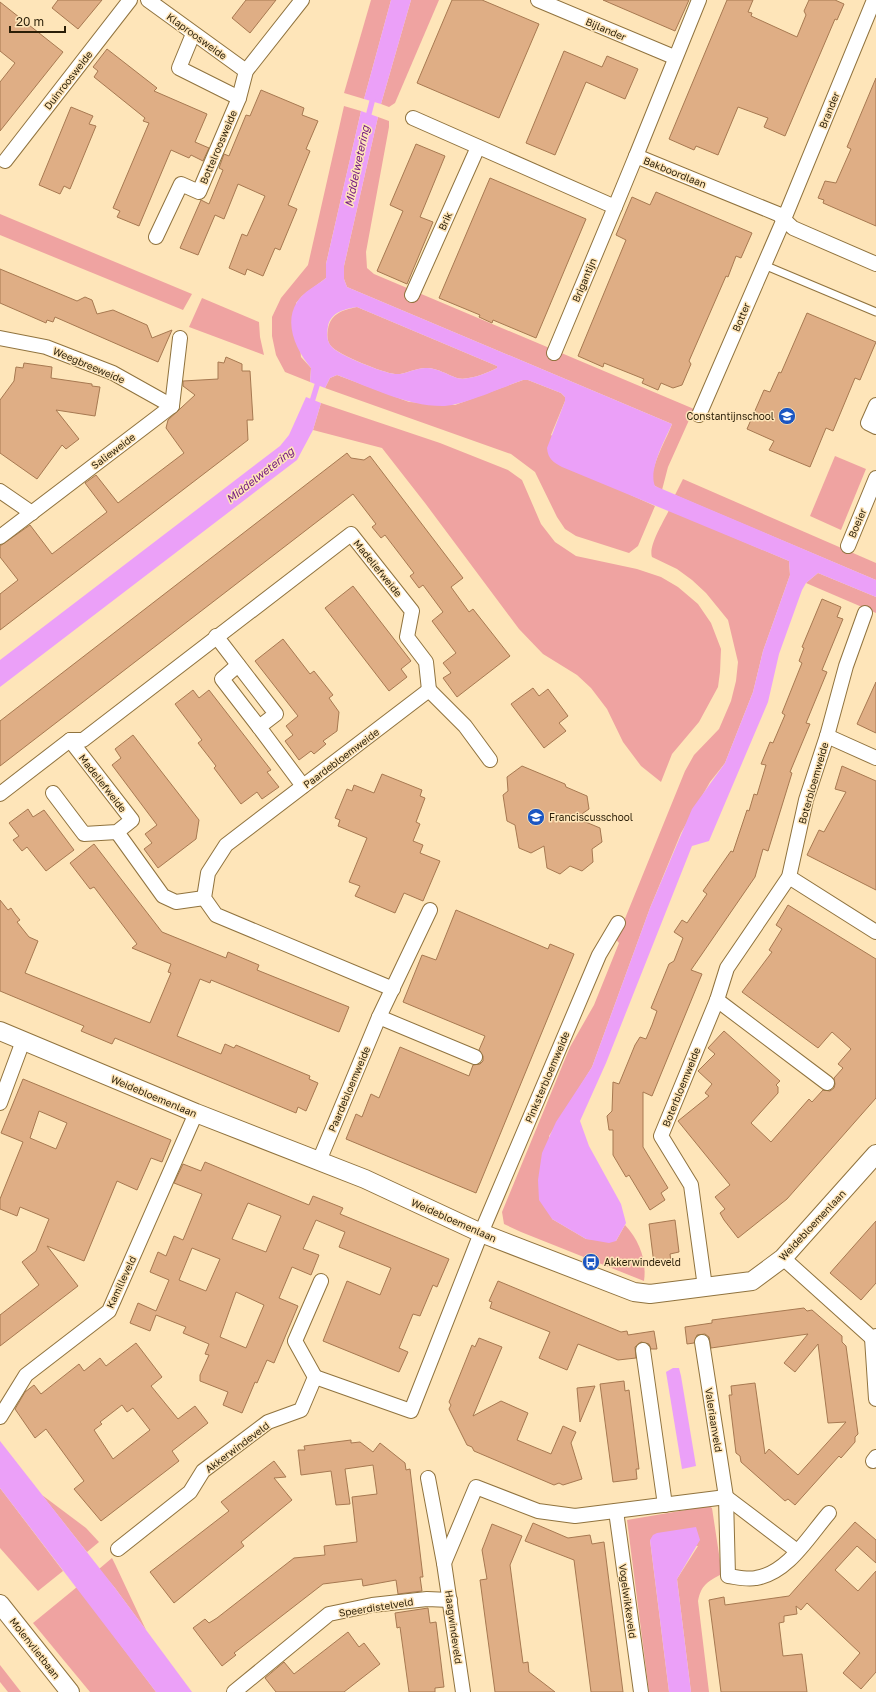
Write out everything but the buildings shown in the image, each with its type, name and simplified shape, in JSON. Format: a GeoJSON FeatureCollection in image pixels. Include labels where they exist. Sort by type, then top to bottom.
{"type":"FeatureCollection","features":[{"type":"Feature","properties":{"kind":"street","name":"Duinroosweide"},"geometry":{"type":"LineString","coordinates":[[5,161],[130,0]]}},
{"type":"Feature","properties":{"kind":"street","name":"Klaproosweide"},"geometry":{"type":"LineString","coordinates":[[148,0],[246,71]]}},
{"type":"Feature","properties":{"kind":"street"},"geometry":{"type":"LineString","coordinates":[[246,71],[302,0]]}},
{"type":"Feature","properties":{"kind":"street","name":"Bijlander"},"geometry":{"type":"LineString","coordinates":[[538,0],[674,58]]}},
{"type":"Feature","properties":{"kind":"street"},"geometry":{"type":"LineString","coordinates":[[636,156],[674,58],[699,0]]}},
{"type":"Feature","properties":{"kind":"street","name":"Brander"},"geometry":{"type":"LineString","coordinates":[[784,219],[874,0]]}},
{"type":"Feature","properties":{"kind":"street","name":"Bottelroosweide"},"geometry":{"type":"LineString","coordinates":[[193,34],[179,68],[238,98]]}},
{"type":"Feature","properties":{"kind":"street","name":"Bottelroosweide"},"geometry":{"type":"LineString","coordinates":[[156,237],[181,184],[199,192],[238,98],[246,71]]}},
{"type":"Feature","properties":{"kind":"street"},"geometry":{"type":"LineString","coordinates":[[413,118],[615,207]]}},
{"type":"Feature","properties":{"kind":"street","name":"Brik"},"geometry":{"type":"LineString","coordinates":[[412,295],[478,146]]}},
{"type":"Feature","properties":{"kind":"street","name":"Bakboordlaan"},"geometry":{"type":"LineString","coordinates":[[615,207],[636,156],[778,214],[793,228],[876,264]]}},
{"type":"Feature","properties":{"kind":"street","name":"Brigantijn"},"geometry":{"type":"LineString","coordinates":[[554,353],[615,207]]}},
{"type":"Feature","properties":{"kind":"street","name":"Botter"},"geometry":{"type":"LineString","coordinates":[[699,415],[784,219]]}},
{"type":"Feature","properties":{"kind":"street","name":"Weegbreeweide"},"geometry":{"type":"LineString","coordinates":[[0,338],[46,347],[113,373],[172,406]]}},
{"type":"Feature","properties":{"kind":"street"},"geometry":{"type":"LineString","coordinates":[[172,406],[180,338]]}},
{"type":"Feature","properties":{"kind":"street"},"geometry":{"type":"LineString","coordinates":[[876,405],[868,423],[876,427]]}},
{"type":"Feature","properties":{"kind":"street","name":"Salieweide"},"geometry":{"type":"LineString","coordinates":[[0,537],[172,406]]}},
{"type":"Feature","properties":{"kind":"street","name":"Boeier"},"geometry":{"type":"LineString","coordinates":[[848,546],[876,478]]}},
{"type":"Feature","properties":{"kind":"street"},"geometry":{"type":"LineString","coordinates":[[0,491],[32,513]]}},
{"type":"Feature","properties":{"kind":"street","name":"Madeliefweide"},"geometry":{"type":"LineString","coordinates":[[0,794],[70,740],[83,740],[216,636],[351,534],[412,611],[407,638],[426,662],[430,690]]}},
{"type":"Feature","properties":{"kind":"street","name":"Boterbloemweide"},"geometry":{"type":"LineString","coordinates":[[705,1287],[691,1185],[661,1136],[717,1000],[727,968],[789,877],[806,800],[827,736],[846,666],[865,612]]}},
{"type":"Feature","properties":{"kind":"street"},"geometry":{"type":"LineString","coordinates":[[216,636],[276,714],[259,727]]}},
{"type":"Feature","properties":{"kind":"street"},"geometry":{"type":"LineString","coordinates":[[238,665],[222,679],[303,786]]}},
{"type":"Feature","properties":{"kind":"street"},"geometry":{"type":"LineString","coordinates":[[430,690],[465,726],[490,760]]}},
{"type":"Feature","properties":{"kind":"street","name":"Paardebloemweide"},"geometry":{"type":"LineString","coordinates":[[204,898],[208,873],[226,845],[430,690]]}},
{"type":"Feature","properties":{"kind":"street","name":"Boterbloemweide"},"geometry":{"type":"LineString","coordinates":[[827,736],[876,758]]}},
{"type":"Feature","properties":{"kind":"street","name":"Madeliefweide"},"geometry":{"type":"LineString","coordinates":[[70,740],[132,820],[117,832]]}},
{"type":"Feature","properties":{"kind":"street"},"geometry":{"type":"LineString","coordinates":[[54,793],[84,834],[117,832],[163,896],[176,902],[204,898],[216,915],[392,989]]}},
{"type":"Feature","properties":{"kind":"street"},"geometry":{"type":"LineString","coordinates":[[789,877],[876,932]]}},
{"type":"Feature","properties":{"kind":"street","name":"Paardebloemweide"},"geometry":{"type":"LineString","coordinates":[[319,1161],[379,1017],[430,910]]}},
{"type":"Feature","properties":{"kind":"street","name":"Pinksterbloemweide"},"geometry":{"type":"LineString","coordinates":[[480,1233],[599,955],[618,923]]}},
{"type":"Feature","properties":{"kind":"street"},"geometry":{"type":"LineString","coordinates":[[717,1000],[826,1083]]}},
{"type":"Feature","properties":{"kind":"street"},"geometry":{"type":"LineString","coordinates":[[379,1017],[475,1057]]}},
{"type":"Feature","properties":{"kind":"street","name":"Weidebloemenlaan"},"geometry":{"type":"LineString","coordinates":[[0,1031],[196,1113],[365,1180],[480,1233],[634,1292],[650,1294],[752,1281],[783,1258],[876,1154]]}},
{"type":"Feature","properties":{"kind":"street"},"geometry":{"type":"LineString","coordinates":[[0,1103],[24,1041]]}},
{"type":"Feature","properties":{"kind":"street","name":"Kamilleveld"},"geometry":{"type":"LineString","coordinates":[[0,1416],[26,1375],[109,1311],[196,1113]]}},
{"type":"Feature","properties":{"kind":"street"},"geometry":{"type":"LineString","coordinates":[[321,1281],[295,1342],[314,1377],[412,1411],[480,1233]]}},
{"type":"Feature","properties":{"kind":"street"},"geometry":{"type":"LineString","coordinates":[[783,1258],[874,1337],[876,1399]]}},
{"type":"Feature","properties":{"kind":"street","name":"Valeriaanveld"},"geometry":{"type":"LineString","coordinates":[[702,1342],[726,1497],[728,1576],[755,1578],[779,1570],[829,1513]]}},
{"type":"Feature","properties":{"kind":"street"},"geometry":{"type":"LineString","coordinates":[[643,1350],[665,1505]]}},
{"type":"Feature","properties":{"kind":"street","name":"Akkerwindeveld"},"geometry":{"type":"LineString","coordinates":[[118,1549],[190,1492],[204,1471],[268,1422],[301,1410],[314,1377]]}},
{"type":"Feature","properties":{"kind":"street","name":"Haagwindeveld"},"geometry":{"type":"LineString","coordinates":[[428,1478],[444,1563],[463,1692]]}},
{"type":"Feature","properties":{"kind":"street"},"geometry":{"type":"LineString","coordinates":[[444,1563],[476,1487],[538,1511],[575,1516],[726,1497],[797,1551]]}},
{"type":"Feature","properties":{"kind":"street","name":"Vogelwikkeveld"},"geometry":{"type":"LineString","coordinates":[[616,1511],[641,1692]]}},
{"type":"Feature","properties":{"kind":"street","name":"Speerdistelveld"},"geometry":{"type":"LineString","coordinates":[[234,1692],[329,1614],[372,1605],[427,1599],[450,1600]]}},
{"type":"Feature","properties":{"kind":"street","name":"Molenvlietbaan"},"geometry":{"type":"LineString","coordinates":[[0,1604],[70,1692]]}},
{"type":"Feature","properties":{"kind":"lane"},"geometry":{"type":"LineString","coordinates":[[764,266],[876,312]]}},
{"type":"Feature","properties":{"kind":"shaded area"},"geometry":{"type":"Polygon","coordinates":[[[371,0],[391,0],[364,99],[344,93],[371,0]]]}},
{"type":"Feature","properties":{"kind":"shaded area"},"geometry":{"type":"Polygon","coordinates":[[[411,0],[439,0],[395,103],[389,107],[381,104],[411,0]]]}},
{"type":"Feature","properties":{"kind":"shaded area"},"geometry":{"type":"Polygon","coordinates":[[[344,106],[361,111],[326,264],[326,278],[302,296],[296,303],[301,357],[311,368],[310,382],[285,372],[276,355],[272,336],[272,317],[281,298],[308,265],[344,106]]]}},
{"type":"Feature","properties":{"kind":"shaded area"},"geometry":{"type":"Polygon","coordinates":[[[378,117],[389,121],[389,127],[366,252],[367,268],[374,274],[694,409],[668,467],[662,490],[654,485],[652,479],[653,472],[658,455],[672,424],[347,287],[344,279],[344,266],[378,117]]]}},
{"type":"Feature","properties":{"kind":"shaded area"},"geometry":{"type":"Polygon","coordinates":[[[0,214],[192,294],[183,310],[0,235],[0,214]]]}},
{"type":"Feature","properties":{"kind":"shaded area"},"geometry":{"type":"Polygon","coordinates":[[[202,298],[259,322],[260,337],[264,355],[189,327],[202,298]]]}},
{"type":"Feature","properties":{"kind":"shaded area"},"geometry":{"type":"Polygon","coordinates":[[[357,307],[497,366],[497,368],[477,376],[461,379],[436,369],[424,368],[395,374],[362,363],[335,350],[330,344],[328,338],[328,331],[332,319],[342,311],[357,307]]]}},
{"type":"Feature","properties":{"kind":"shaded area"},"geometry":{"type":"Polygon","coordinates":[[[337,375],[409,402],[455,405],[523,380],[528,380],[561,393],[565,397],[565,401],[551,435],[624,492],[655,506],[638,546],[629,553],[576,536],[565,529],[557,517],[535,472],[511,454],[325,388],[330,378],[337,375]]]}},
{"type":"Feature","properties":{"kind":"shaded area"},"geometry":{"type":"Polygon","coordinates":[[[321,403],[440,443],[508,470],[522,480],[541,524],[555,542],[576,556],[637,569],[661,577],[678,587],[698,604],[711,623],[721,649],[718,687],[699,722],[672,754],[661,782],[641,766],[623,742],[607,709],[591,688],[577,675],[543,654],[519,629],[382,448],[313,430],[321,403]]]}},
{"type":"Feature","properties":{"kind":"shaded area"},"geometry":{"type":"Polygon","coordinates":[[[835,456],[866,469],[841,530],[810,516],[835,456]]]}},
{"type":"Feature","properties":{"kind":"shaded area"},"geometry":{"type":"Polygon","coordinates":[[[683,479],[876,563],[876,580],[675,495],[683,479]]]}},
{"type":"Feature","properties":{"kind":"shaded area"},"geometry":{"type":"Polygon","coordinates":[[[669,510],[789,561],[790,575],[763,651],[753,692],[725,763],[710,782],[681,833],[650,908],[592,1067],[549,1136],[552,1219],[586,1239],[616,1241],[625,1225],[634,1237],[641,1251],[645,1273],[644,1281],[504,1224],[502,1212],[570,1047],[594,1005],[619,943],[612,935],[624,921],[685,771],[694,755],[719,729],[731,701],[736,681],[738,662],[728,620],[706,593],[692,580],[677,569],[652,557],[651,552],[654,540],[669,510]]]}},
{"type":"Feature","properties":{"kind":"shaded area"},"geometry":{"type":"Polygon","coordinates":[[[818,573],[876,597],[876,613],[806,583],[818,573]]]}},
{"type":"Feature","properties":{"kind":"shaded area"},"geometry":{"type":"Polygon","coordinates":[[[0,1488],[63,1571],[38,1591],[0,1548],[0,1488]]]}},
{"type":"Feature","properties":{"kind":"shaded area"},"geometry":{"type":"Polygon","coordinates":[[[42,1495],[86,1528],[99,1542],[87,1552],[42,1495]]]}},
{"type":"Feature","properties":{"kind":"shaded area"},"geometry":{"type":"Polygon","coordinates":[[[709,1506],[712,1508],[722,1574],[703,1587],[698,1601],[709,1692],[691,1692],[677,1579],[698,1546],[650,1540],[669,1692],[649,1692],[627,1520],[709,1506]]]}},
{"type":"Feature","properties":{"kind":"shaded area"},"geometry":{"type":"Polygon","coordinates":[[[112,1558],[146,1630],[99,1569],[112,1558]]]}},
{"type":"Feature","properties":{"kind":"shaded area"},"geometry":{"type":"Polygon","coordinates":[[[77,1587],[156,1692],[90,1692],[33,1623],[77,1587]]]}},
{"type":"Feature","properties":{"kind":"shaded area"},"geometry":{"type":"Polygon","coordinates":[[[0,1665],[21,1692],[8,1692],[0,1682],[0,1665]]]}},
{"type":"Feature","properties":{"kind":"water"},"geometry":{"type":"Polygon","coordinates":[[[391,0],[411,0],[381,104],[364,99],[391,0]]]}},
{"type":"Feature","properties":{"kind":"water"},"geometry":{"type":"Polygon","coordinates":[[[361,111],[378,117],[344,266],[344,279],[347,287],[672,424],[655,464],[653,479],[655,486],[876,580],[876,597],[818,573],[806,583],[802,590],[779,654],[768,702],[709,841],[692,846],[606,1063],[580,1121],[589,1146],[621,1204],[626,1223],[616,1241],[609,1243],[586,1239],[552,1219],[539,1200],[538,1180],[542,1153],[556,1122],[592,1067],[650,908],[692,809],[725,763],[753,692],[763,651],[790,575],[789,561],[562,467],[556,463],[550,458],[547,448],[565,401],[565,397],[561,393],[528,380],[523,380],[460,403],[442,406],[415,403],[375,390],[337,375],[330,378],[325,388],[310,382],[311,368],[301,354],[297,345],[291,319],[293,310],[300,298],[326,278],[326,264],[361,111]],[[357,307],[343,310],[335,314],[328,326],[328,341],[335,350],[361,363],[389,373],[399,374],[428,368],[461,379],[477,376],[497,368],[497,366],[357,307]]]}},
{"type":"Feature","properties":{"kind":"water"},"geometry":{"type":"Polygon","coordinates":[[[306,397],[321,403],[313,430],[297,460],[0,687],[0,660],[280,446],[289,435],[306,397]]]}},
{"type":"Feature","properties":{"kind":"water"},"geometry":{"type":"Polygon","coordinates":[[[673,1368],[679,1368],[681,1376],[696,1466],[682,1469],[666,1372],[673,1368]]]}},
{"type":"Feature","properties":{"kind":"water"},"geometry":{"type":"Polygon","coordinates":[[[0,1441],[115,1588],[192,1692],[156,1692],[0,1488],[0,1441]]]}},
{"type":"Feature","properties":{"kind":"water"},"geometry":{"type":"Polygon","coordinates":[[[696,1527],[700,1540],[677,1579],[691,1692],[669,1692],[650,1540],[653,1535],[657,1533],[696,1527]]]}},
{"type":"Feature","properties":{"kind":"waterway","name":"Middelwetering"},"geometry":{"type":"LineString","coordinates":[[367,121],[374,94]]}},
{"type":"Feature","properties":{"kind":"waterway","name":"Middelwetering"},"geometry":{"type":"LineString","coordinates":[[311,405],[319,379]]}},
{"type":"Feature","properties":{"kind":"place","name":"Constantijnschool"},"geometry":{"type":"Point","coordinates":[787,416]}},
{"type":"Feature","properties":{"kind":"place","name":"Franciscusschool"},"geometry":{"type":"Point","coordinates":[536,817]}},
{"type":"Feature","properties":{"kind":"place","name":"Akkerwindeveld"},"geometry":{"type":"Point","coordinates":[591,1262]}}]}
